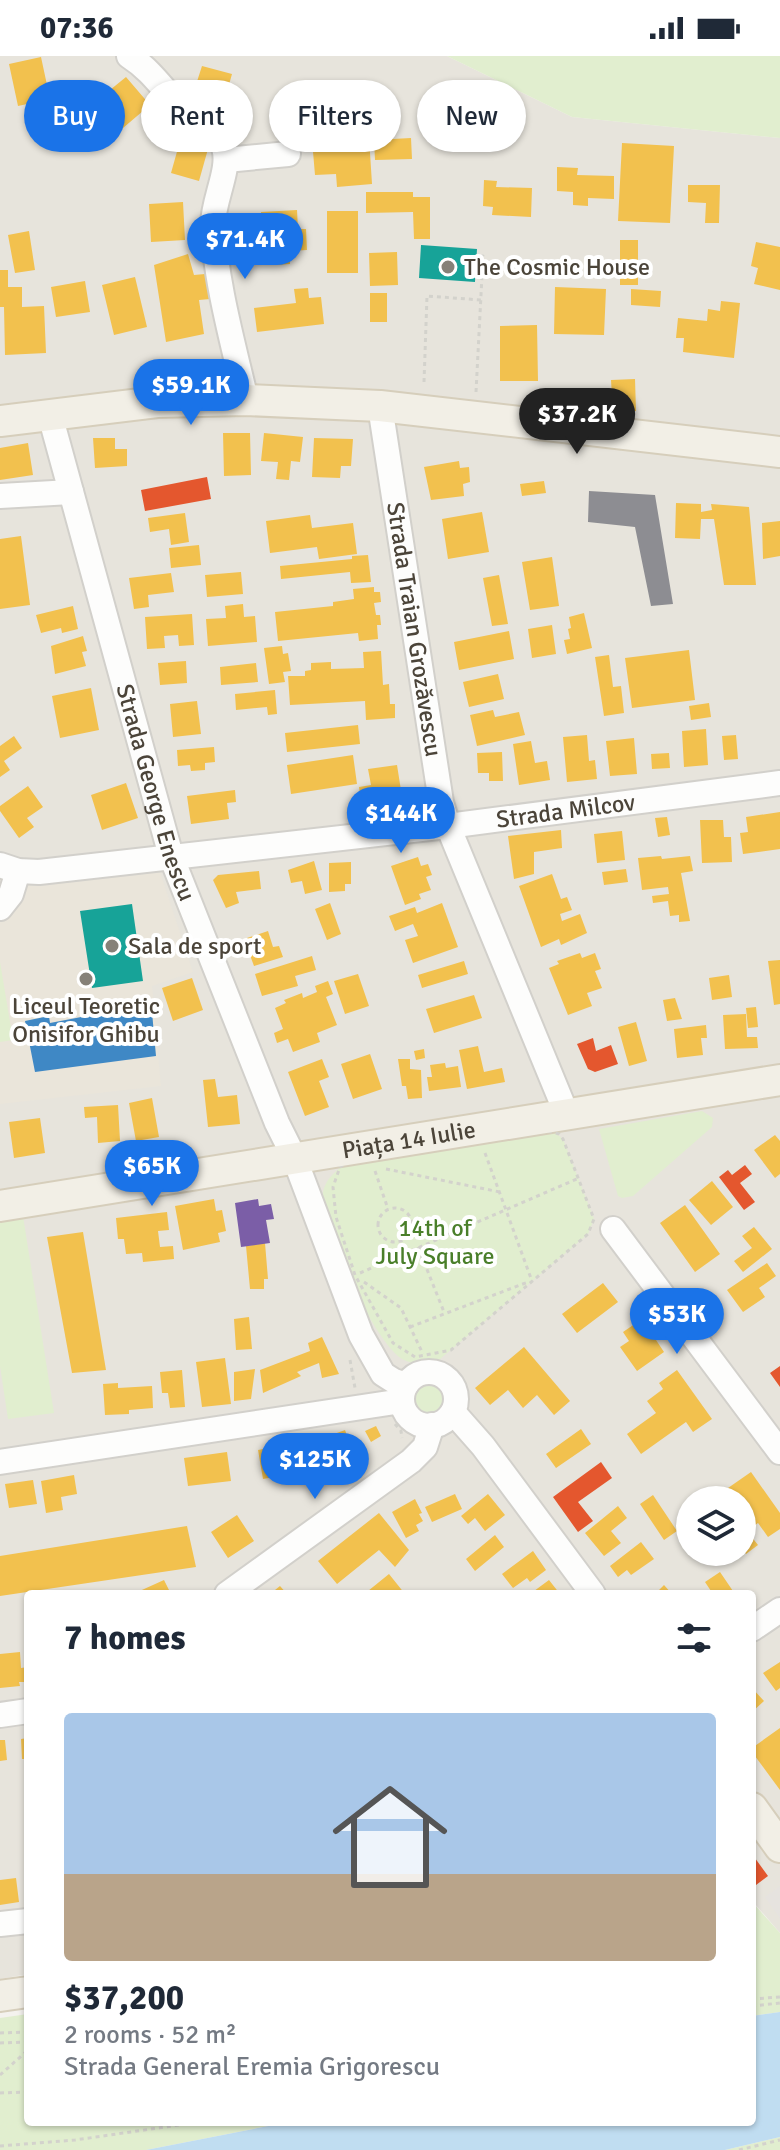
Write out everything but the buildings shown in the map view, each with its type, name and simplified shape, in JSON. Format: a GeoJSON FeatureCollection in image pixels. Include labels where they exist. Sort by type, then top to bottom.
{"type":"FeatureCollection","features":[{"type":"Feature","properties":{"kind":"main road"},"geometry":{"type":"LineString","coordinates":[[0,421],[189,400],[246,400],[380,406],[780,452]]}},
{"type":"Feature","properties":{"kind":"main road","name":"Piața 14 Iulie"},"geometry":{"type":"LineString","coordinates":[[0,1206],[294,1157],[478,1136],[567,1115],[780,1080]]}},
{"type":"Feature","properties":{"kind":"main road"},"geometry":{"type":"LineString","coordinates":[[756,1814],[780,1847]]}},
{"type":"Feature","properties":{"kind":"main road"},"geometry":{"type":"LineString","coordinates":[[0,1996],[24,1993]]}},
{"type":"Feature","properties":{"kind":"street"},"geometry":{"type":"LineString","coordinates":[[129,56],[141,63],[192,119],[220,139],[226,160],[216,195],[213,228],[218,267],[246,400]]}},
{"type":"Feature","properties":{"kind":"street"},"geometry":{"type":"LineString","coordinates":[[226,160],[288,154]]}},
{"type":"Feature","properties":{"kind":"street","name":"Strada Traian Grozăvescu"},"geometry":{"type":"LineString","coordinates":[[380,406],[441,802],[448,826],[567,1115]]}},
{"type":"Feature","properties":{"kind":"street","name":"Strada George Enescu"},"geometry":{"type":"LineString","coordinates":[[50,415],[171,856],[277,1123],[294,1157]]}},
{"type":"Feature","properties":{"kind":"street"},"geometry":{"type":"LineString","coordinates":[[0,496],[71,492]]}},
{"type":"Feature","properties":{"kind":"street","name":"Strada Milcov"},"geometry":{"type":"LineString","coordinates":[[9,868],[39,872],[448,826],[780,783]]}},
{"type":"Feature","properties":{"kind":"street"},"geometry":{"type":"LineString","coordinates":[[0,908],[11,894],[9,868]]}},
{"type":"Feature","properties":{"kind":"street"},"geometry":{"type":"LineString","coordinates":[[294,1157],[366,1345],[383,1374],[404,1393]]}},
{"type":"Feature","properties":{"kind":"street"},"geometry":{"type":"LineString","coordinates":[[613,1229],[780,1452]]}},
{"type":"Feature","properties":{"kind":"street"},"geometry":{"type":"LineString","coordinates":[[233,1590],[411,1461],[425,1447],[442,1419],[456,1396],[443,1376],[427,1372],[412,1378],[404,1393],[404,1409],[416,1422],[442,1419],[483,1446],[590,1590]]}},
{"type":"Feature","properties":{"kind":"street"},"geometry":{"type":"LineString","coordinates":[[0,1462],[404,1393]]}},
{"type":"Feature","properties":{"kind":"street"},"geometry":{"type":"LineString","coordinates":[[756,1626],[780,1610]]}},
{"type":"Feature","properties":{"kind":"street"},"geometry":{"type":"LineString","coordinates":[[0,1715],[24,1712]]}},
{"type":"Feature","properties":{"kind":"street"},"geometry":{"type":"LineString","coordinates":[[0,1924],[24,1921]]}},
{"type":"Feature","properties":{"kind":"path"},"geometry":{"type":"LineString","coordinates":[[475,397],[483,256],[476,256]]}},
{"type":"Feature","properties":{"kind":"path"},"geometry":{"type":"LineString","coordinates":[[424,382],[427,296],[481,300]]}},
{"type":"Feature","properties":{"kind":"path"},"geometry":{"type":"LineString","coordinates":[[349,1278],[355,1275],[407,1253],[418,1247],[506,1209],[579,1178],[594,1219],[588,1234],[451,1350],[415,1357],[393,1343],[355,1275],[336,1217],[333,1187],[340,1167],[351,1160],[478,1136],[506,1209],[532,1281]]}},
{"type":"Feature","properties":{"kind":"path"},"geometry":{"type":"LineString","coordinates":[[371,1157],[388,1209]]}},
{"type":"Feature","properties":{"kind":"path"},"geometry":{"type":"LineString","coordinates":[[374,1167],[500,1193]]}},
{"type":"Feature","properties":{"kind":"path"},"geometry":{"type":"LineString","coordinates":[[400,1208],[409,1215],[412,1227],[402,1241],[386,1240],[379,1232],[379,1216],[388,1209],[400,1208]]}},
{"type":"Feature","properties":{"kind":"path"},"geometry":{"type":"LineString","coordinates":[[402,1241],[407,1253]]}},
{"type":"Feature","properties":{"kind":"path"},"geometry":{"type":"LineString","coordinates":[[418,1247],[444,1312]]}},
{"type":"Feature","properties":{"kind":"path"},"geometry":{"type":"LineString","coordinates":[[355,1275],[401,1308],[424,1355]]}},
{"type":"Feature","properties":{"kind":"path"},"geometry":{"type":"LineString","coordinates":[[410,1327],[532,1281]]}},
{"type":"Feature","properties":{"kind":"path"},"geometry":{"type":"LineString","coordinates":[[457,1301],[459,1307]]}},
{"type":"Feature","properties":{"kind":"path"},"geometry":{"type":"LineString","coordinates":[[426,1314],[428,1319]]}},
{"type":"Feature","properties":{"kind":"path"},"geometry":{"type":"LineString","coordinates":[[756,1999],[780,1997]]}},
{"type":"Feature","properties":{"kind":"path"},"geometry":{"type":"LineString","coordinates":[[756,2006],[780,2003]]}},
{"type":"Feature","properties":{"kind":"path"},"geometry":{"type":"LineString","coordinates":[[0,2033],[24,2032]]}},
{"type":"Feature","properties":{"kind":"path"},"geometry":{"type":"LineString","coordinates":[[0,2043],[24,2042]]}},
{"type":"Feature","properties":{"kind":"path"},"geometry":{"type":"LineString","coordinates":[[0,2075],[24,2054]]}},
{"type":"Feature","properties":{"kind":"path"},"geometry":{"type":"LineString","coordinates":[[0,2093],[24,2092]]}},
{"type":"Feature","properties":{"kind":"path"},"geometry":{"type":"LineString","coordinates":[[0,2146],[75,2140],[172,2126]]}},
{"type":"Feature","properties":{"kind":"path"},"geometry":{"type":"LineString","coordinates":[[739,2150],[780,2140]]}},
{"type":"Feature","properties":{"kind":"shaded area"},"geometry":{"type":"Polygon","coordinates":[[[0,56],[447,56],[496,80],[417,80],[417,152],[526,152],[526,95],[572,117],[780,138],[780,1933],[756,1905],[756,1590],[24,1590],[24,1975],[0,1979],[0,56]]]}},
{"type":"Feature","properties":{"kind":"shaded area","name":"Liceul Teoretic Onisifor Ghibu"},"geometry":{"type":"Polygon","coordinates":[[[157,863],[193,972],[152,986],[161,1086],[0,1104],[0,922],[22,879],[157,863]]]}},
{"type":"Feature","properties":{"kind":"shaded area"},"geometry":{"type":"Polygon","coordinates":[[[780,1886],[780,1918],[765,1897],[780,1886]]]}},
{"type":"Feature","properties":{"kind":"green space"},"geometry":{"type":"Polygon","coordinates":[[[447,56],[780,56],[780,138],[572,117],[526,95],[526,80],[496,80],[447,56]]]}},
{"type":"Feature","properties":{"kind":"green space"},"geometry":{"type":"Polygon","coordinates":[[[0,962],[13,1040],[0,1042],[0,962]]]}},
{"type":"Feature","properties":{"kind":"green space"},"geometry":{"type":"Polygon","coordinates":[[[702,1111],[713,1118],[712,1127],[633,1196],[618,1196],[599,1129],[702,1111]]]}},
{"type":"Feature","properties":{"kind":"green space","name":"14th of July Square"},"geometry":{"type":"Polygon","coordinates":[[[554,1132],[563,1139],[594,1219],[588,1234],[440,1359],[427,1363],[404,1360],[379,1333],[339,1255],[324,1207],[323,1192],[330,1177],[351,1160],[554,1132]]]}},
{"type":"Feature","properties":{"kind":"green space"},"geometry":{"type":"Polygon","coordinates":[[[23,1216],[54,1413],[8,1419],[0,1366],[0,1221],[23,1216]]]}},
{"type":"Feature","properties":{"kind":"green space"},"geometry":{"type":"Polygon","coordinates":[[[430,1378],[445,1384],[451,1399],[445,1414],[430,1420],[415,1414],[409,1399],[415,1384],[430,1378]]]}},
{"type":"Feature","properties":{"kind":"green space"},"geometry":{"type":"Polygon","coordinates":[[[756,1906],[780,1933],[780,2012],[756,2015],[756,1906]]]}},
{"type":"Feature","properties":{"kind":"green space"},"geometry":{"type":"Polygon","coordinates":[[[24,2015],[24,2126],[269,2126],[146,2150],[0,2150],[0,2018],[24,2015]]]}},
{"type":"Feature","properties":{"kind":"green space"},"geometry":{"type":"Polygon","coordinates":[[[780,2137],[780,2150],[725,2150],[780,2137]]]}},
{"type":"Feature","properties":{"kind":"water"},"geometry":{"type":"Polygon","coordinates":[[[780,2012],[780,2137],[725,2150],[146,2150],[269,2126],[756,2126],[756,2015],[780,2012]]]}},
{"type":"Feature","properties":{"kind":"place","name":"The Cosmic House"},"geometry":{"type":"Point","coordinates":[448,267]}},
{"type":"Feature","properties":{"kind":"place","name":"Sala de sport"},"geometry":{"type":"Point","coordinates":[112,946]}},
{"type":"Feature","properties":{"kind":"place","name":"Liceul Teoretic Onisifor Ghibu"},"geometry":{"type":"Point","coordinates":[86,979]}}]}
